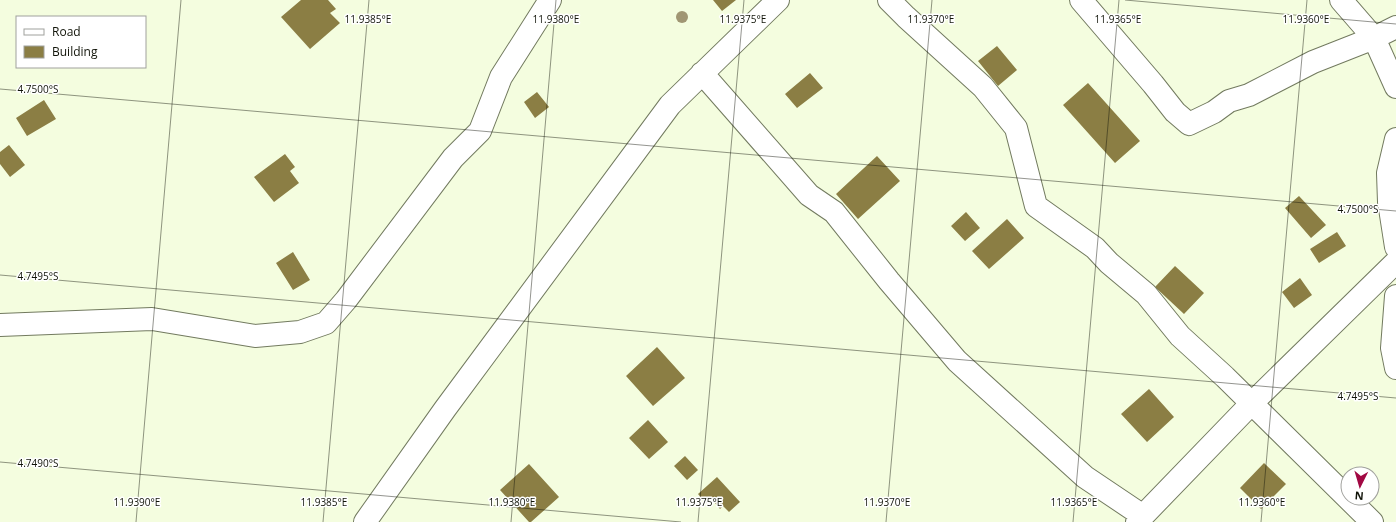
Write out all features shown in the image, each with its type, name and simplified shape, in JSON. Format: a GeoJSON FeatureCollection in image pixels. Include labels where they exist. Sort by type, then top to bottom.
{"type":"FeatureCollection","features":[{"type":"Feature","properties":{"kind":"street"},"geometry":{"type":"LineString","coordinates":[[0,325],[152,319],[255,336],[300,332],[326,323],[346,300],[453,158],[480,131],[501,77],[550,0]]}},
{"type":"Feature","properties":{"kind":"street"},"geometry":{"type":"LineString","coordinates":[[365,522],[445,409],[670,105],[702,72],[778,0]]}},
{"type":"Feature","properties":{"kind":"street"},"geometry":{"type":"LineString","coordinates":[[889,0],[906,18],[983,87],[1016,128],[1036,206],[1095,248],[1109,263],[1146,294],[1180,336],[1225,377],[1372,522]]}},
{"type":"Feature","properties":{"kind":"street"},"geometry":{"type":"LineString","coordinates":[[1081,0],[1175,112],[1188,124],[1214,112],[1229,101],[1249,95],[1312,62],[1374,38],[1396,27]]}},
{"type":"Feature","properties":{"kind":"street"},"geometry":{"type":"LineString","coordinates":[[1341,0],[1374,38],[1396,87]]}},
{"type":"Feature","properties":{"kind":"street"},"geometry":{"type":"LineString","coordinates":[[702,72],[809,195],[834,212],[889,281],[957,361],[1085,477],[1140,519],[1251,404],[1396,262]]}},
{"type":"Feature","properties":{"kind":"street"},"geometry":{"type":"LineString","coordinates":[[1396,138],[1388,173],[1389,202],[1396,247]]}},
{"type":"Feature","properties":{"kind":"street"},"geometry":{"type":"LineString","coordinates":[[1396,296],[1392,348],[1396,368]]}},
{"type":"Feature","properties":{"kind":"building"},"geometry":{"type":"Polygon","coordinates":[[[301,0],[328,0],[336,9],[330,13],[340,23],[310,49],[281,17],[301,0]]]}},
{"type":"Feature","properties":{"kind":"building"},"geometry":{"type":"Polygon","coordinates":[[[713,0],[736,0],[722,11],[713,0]]]}},
{"type":"Feature","properties":{"kind":"building"},"geometry":{"type":"Polygon","coordinates":[[[997,46],[1017,70],[998,86],[978,61],[997,46]]]}},
{"type":"Feature","properties":{"kind":"building"},"geometry":{"type":"Polygon","coordinates":[[[810,73],[823,88],[797,108],[785,94],[810,73]]]}},
{"type":"Feature","properties":{"kind":"building"},"geometry":{"type":"Polygon","coordinates":[[[1088,83],[1140,141],[1115,163],[1063,105],[1088,83]]]}},
{"type":"Feature","properties":{"kind":"building"},"geometry":{"type":"Polygon","coordinates":[[[537,92],[549,107],[535,118],[524,102],[537,92]]]}},
{"type":"Feature","properties":{"kind":"building"},"geometry":{"type":"Polygon","coordinates":[[[44,100],[56,119],[27,136],[16,118],[44,100]]]}},
{"type":"Feature","properties":{"kind":"building"},"geometry":{"type":"Polygon","coordinates":[[[9,145],[25,165],[10,177],[0,164],[0,152],[9,145]]]}},
{"type":"Feature","properties":{"kind":"building"},"geometry":{"type":"Polygon","coordinates":[[[285,154],[295,167],[290,171],[299,183],[274,202],[254,177],[285,154]]]}},
{"type":"Feature","properties":{"kind":"building"},"geometry":{"type":"Polygon","coordinates":[[[877,156],[900,181],[858,219],[836,194],[877,156]]]}},
{"type":"Feature","properties":{"kind":"building"},"geometry":{"type":"Polygon","coordinates":[[[1299,196],[1326,225],[1311,238],[1285,208],[1299,196]]]}},
{"type":"Feature","properties":{"kind":"building"},"geometry":{"type":"Polygon","coordinates":[[[966,212],[980,228],[965,241],[951,226],[966,212]]]}},
{"type":"Feature","properties":{"kind":"building"},"geometry":{"type":"Polygon","coordinates":[[[1007,219],[1024,238],[989,269],[972,251],[1007,219]]]}},
{"type":"Feature","properties":{"kind":"building"},"geometry":{"type":"Polygon","coordinates":[[[1337,232],[1346,246],[1319,263],[1310,249],[1337,232]]]}},
{"type":"Feature","properties":{"kind":"building"},"geometry":{"type":"Polygon","coordinates":[[[293,252],[310,280],[293,290],[276,263],[293,252]]]}},
{"type":"Feature","properties":{"kind":"building"},"geometry":{"type":"Polygon","coordinates":[[[1175,266],[1204,293],[1184,314],[1155,287],[1175,266]]]}},
{"type":"Feature","properties":{"kind":"building"},"geometry":{"type":"Polygon","coordinates":[[[1300,278],[1312,295],[1294,308],[1282,292],[1300,278]]]}},
{"type":"Feature","properties":{"kind":"building"},"geometry":{"type":"Polygon","coordinates":[[[657,347],[685,378],[653,406],[626,376],[657,347]]]}},
{"type":"Feature","properties":{"kind":"building"},"geometry":{"type":"Polygon","coordinates":[[[1149,389],[1174,417],[1147,442],[1121,414],[1149,389]]]}},
{"type":"Feature","properties":{"kind":"building"},"geometry":{"type":"Polygon","coordinates":[[[648,420],[668,442],[649,459],[629,438],[648,420]]]}},
{"type":"Feature","properties":{"kind":"building"},"geometry":{"type":"Polygon","coordinates":[[[685,456],[698,470],[687,480],[674,466],[685,456]]]}},
{"type":"Feature","properties":{"kind":"building"},"geometry":{"type":"Polygon","coordinates":[[[1264,463],[1286,484],[1261,509],[1240,488],[1264,463]]]}},
{"type":"Feature","properties":{"kind":"building"},"geometry":{"type":"Polygon","coordinates":[[[529,464],[559,497],[531,522],[529,522],[500,490],[529,464]]]}},
{"type":"Feature","properties":{"kind":"building"},"geometry":{"type":"Polygon","coordinates":[[[717,477],[740,502],[729,512],[723,506],[720,509],[711,498],[706,503],[698,494],[717,477]]]}}]}
